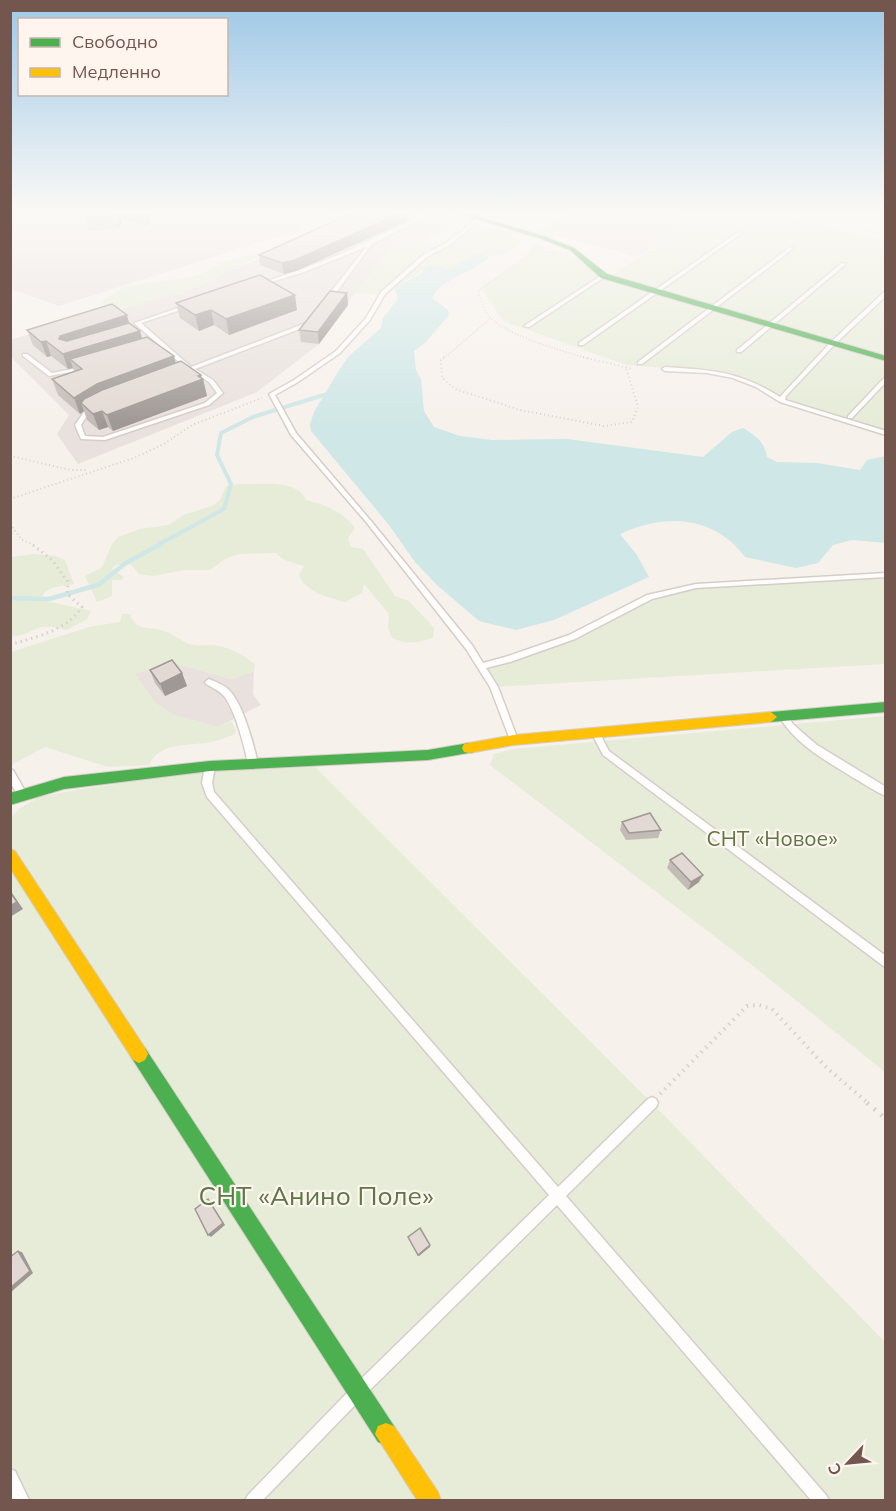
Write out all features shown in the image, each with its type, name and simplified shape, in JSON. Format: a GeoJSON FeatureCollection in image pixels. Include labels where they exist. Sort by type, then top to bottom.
{"type":"FeatureCollection","features":[{"type":"Feature","properties":{"kind":"street"},"geometry":{"type":"LineString","coordinates":[[629,284],[885,359]]}},
{"type":"Feature","properties":{"kind":"street"},"geometry":{"type":"LineString","coordinates":[[16,797],[64,783],[210,766],[428,755],[514,740],[885,706]]}},
{"type":"Feature","properties":{"kind":"street"},"geometry":{"type":"LineString","coordinates":[[10,855],[357,1392],[430,1500]]}},
{"type":"Feature","properties":{"kind":"lane"},"geometry":{"type":"LineString","coordinates":[[258,285],[264,284]]}},
{"type":"Feature","properties":{"kind":"lane"},"geometry":{"type":"LineString","coordinates":[[321,308],[340,284]]}},
{"type":"Feature","properties":{"kind":"lane"},"geometry":{"type":"LineString","coordinates":[[394,284],[383,293],[368,318],[338,352],[296,381],[272,394],[293,434],[369,522],[482,666],[494,687],[514,740]]}},
{"type":"Feature","properties":{"kind":"lane"},"geometry":{"type":"LineString","coordinates":[[527,326],[592,284]]}},
{"type":"Feature","properties":{"kind":"lane"},"geometry":{"type":"LineString","coordinates":[[581,344],[669,284]]}},
{"type":"Feature","properties":{"kind":"lane"},"geometry":{"type":"LineString","coordinates":[[640,363],[745,284]]}},
{"type":"Feature","properties":{"kind":"lane"},"geometry":{"type":"LineString","coordinates":[[739,351],[821,284]]}},
{"type":"Feature","properties":{"kind":"lane"},"geometry":{"type":"LineString","coordinates":[[782,401],[783,396],[833,343],[885,293]]}},
{"type":"Feature","properties":{"kind":"lane"},"geometry":{"type":"LineString","coordinates":[[96,408],[86,413],[78,425],[83,438],[103,439],[207,404],[220,393],[211,381],[190,369],[137,323],[193,305]]}},
{"type":"Feature","properties":{"kind":"lane"},"geometry":{"type":"LineString","coordinates":[[181,375],[190,369],[308,324],[315,316]]}},
{"type":"Feature","properties":{"kind":"lane"},"geometry":{"type":"LineString","coordinates":[[133,333],[144,330]]}},
{"type":"Feature","properties":{"kind":"lane"},"geometry":{"type":"LineString","coordinates":[[152,347],[161,345]]}},
{"type":"Feature","properties":{"kind":"lane"},"geometry":{"type":"LineString","coordinates":[[26,355],[51,375],[66,374],[88,367]]}},
{"type":"Feature","properties":{"kind":"lane"},"geometry":{"type":"LineString","coordinates":[[665,369],[707,371],[735,377],[758,386],[782,401],[885,434]]}},
{"type":"Feature","properties":{"kind":"lane"},"geometry":{"type":"LineString","coordinates":[[850,417],[885,378]]}},
{"type":"Feature","properties":{"kind":"lane"},"geometry":{"type":"LineString","coordinates":[[482,666],[507,660],[572,637],[650,597],[696,586],[885,575]]}},
{"type":"Feature","properties":{"kind":"lane"},"geometry":{"type":"LineString","coordinates":[[209,682],[226,692],[232,700],[251,749],[253,764]]}},
{"type":"Feature","properties":{"kind":"lane"},"geometry":{"type":"LineString","coordinates":[[783,715],[787,725],[802,739],[885,792]]}},
{"type":"Feature","properties":{"kind":"lane"},"geometry":{"type":"LineString","coordinates":[[595,732],[606,753],[885,963]]}},
{"type":"Feature","properties":{"kind":"lane"},"geometry":{"type":"LineString","coordinates":[[210,766],[207,783],[210,794],[821,1500]]}},
{"type":"Feature","properties":{"kind":"lane"},"geometry":{"type":"LineString","coordinates":[[10,773],[16,797]]}},
{"type":"Feature","properties":{"kind":"lane"},"geometry":{"type":"LineString","coordinates":[[253,1500],[357,1392],[556,1194],[652,1103]]}},
{"type":"Feature","properties":{"kind":"lane"},"geometry":{"type":"LineString","coordinates":[[10,1476],[21,1500]]}},
{"type":"Feature","properties":{"kind":"path"},"geometry":{"type":"LineString","coordinates":[[489,284],[478,291],[490,319],[508,330],[626,368],[636,369]]}},
{"type":"Feature","properties":{"kind":"path"},"geometry":{"type":"LineString","coordinates":[[490,319],[441,360],[442,378],[455,389],[520,410],[604,426],[632,422],[638,407],[626,368]]}},
{"type":"Feature","properties":{"kind":"path"},"geometry":{"type":"LineString","coordinates":[[10,499],[134,458],[164,444],[192,425],[272,394]]}},
{"type":"Feature","properties":{"kind":"path"},"geometry":{"type":"LineString","coordinates":[[10,456],[71,470],[92,470]]}},
{"type":"Feature","properties":{"kind":"path"},"geometry":{"type":"LineString","coordinates":[[10,524],[21,539],[39,548],[52,560],[68,582],[67,594],[82,607],[77,616],[57,631],[10,645]]}},
{"type":"Feature","properties":{"kind":"path"},"geometry":{"type":"LineString","coordinates":[[652,1103],[747,1006],[759,1005],[772,1009],[825,1066],[885,1119]]}},
{"type":"Feature","properties":{"kind":"shaded area"},"geometry":{"type":"Polygon","coordinates":[[[11,284],[130,284],[59,306],[11,289],[11,284]]]}},
{"type":"Feature","properties":{"kind":"shaded area"},"geometry":{"type":"Polygon","coordinates":[[[192,284],[363,284],[319,344],[257,392],[78,464],[57,434],[69,415],[11,357],[10,340],[76,320],[84,322],[192,284]]]}},
{"type":"Feature","properties":{"kind":"shaded area"},"geometry":{"type":"Polygon","coordinates":[[[168,661],[231,679],[254,671],[253,694],[261,705],[218,727],[173,715],[155,703],[135,674],[168,661]]]}},
{"type":"Feature","properties":{"kind":"green space"},"geometry":{"type":"Polygon","coordinates":[[[147,284],[207,284],[174,295],[122,308],[109,308],[101,302],[124,287],[147,284]]]}},
{"type":"Feature","properties":{"kind":"green space"},"geometry":{"type":"Polygon","coordinates":[[[363,284],[402,284],[387,295],[355,293],[363,284]]]}},
{"type":"Feature","properties":{"kind":"green space"},"geometry":{"type":"Polygon","coordinates":[[[486,284],[885,284],[885,433],[782,401],[758,386],[735,377],[707,371],[626,365],[503,321],[481,287],[486,284]]]}},
{"type":"Feature","properties":{"kind":"green space"},"geometry":{"type":"Polygon","coordinates":[[[276,484],[295,488],[306,500],[327,507],[345,517],[355,528],[348,538],[351,547],[363,549],[395,596],[409,601],[434,628],[433,638],[403,642],[392,638],[388,628],[389,614],[364,584],[362,593],[345,602],[325,596],[312,590],[302,581],[299,575],[304,566],[284,560],[276,553],[239,554],[225,559],[210,570],[183,570],[154,576],[139,574],[130,564],[116,565],[112,569],[124,577],[122,580],[112,580],[112,596],[97,602],[85,576],[102,567],[112,544],[118,537],[140,529],[169,525],[183,515],[212,506],[220,500],[226,486],[276,484]]]}},
{"type":"Feature","properties":{"kind":"green space"},"geometry":{"type":"Polygon","coordinates":[[[33,554],[55,556],[65,560],[74,584],[50,589],[41,600],[91,611],[87,619],[67,630],[42,627],[22,635],[11,636],[11,557],[33,554]]]}},
{"type":"Feature","properties":{"kind":"green space"},"geometry":{"type":"Polygon","coordinates":[[[885,575],[885,664],[494,687],[482,666],[572,637],[650,597],[696,586],[885,575]]]}},
{"type":"Feature","properties":{"kind":"green space"},"geometry":{"type":"Polygon","coordinates":[[[122,614],[130,614],[135,624],[139,626],[168,632],[193,645],[224,647],[255,664],[254,671],[231,679],[168,661],[135,674],[155,703],[173,715],[218,727],[231,721],[236,730],[235,734],[212,742],[168,748],[154,757],[149,765],[108,767],[45,747],[11,765],[11,652],[89,627],[120,622],[122,614]]]}},
{"type":"Feature","properties":{"kind":"green space","name":"СНТ «Новое»"},"geometry":{"type":"Polygon","coordinates":[[[885,716],[885,1072],[752,965],[490,765],[494,754],[513,749],[885,716]]]}},
{"type":"Feature","properties":{"kind":"green space","name":"СНТ «Анино Поле»"},"geometry":{"type":"Polygon","coordinates":[[[315,767],[652,1103],[885,1342],[885,1500],[11,1500],[10,819],[19,809],[39,797],[82,789],[199,772],[315,767]]]}},
{"type":"Feature","properties":{"kind":"water"},"geometry":{"type":"Polygon","coordinates":[[[402,284],[445,284],[436,291],[432,298],[448,310],[449,315],[425,343],[414,351],[416,370],[421,379],[424,411],[434,427],[460,436],[492,440],[567,439],[703,457],[732,432],[743,428],[759,440],[767,457],[777,462],[817,463],[860,470],[867,460],[885,456],[885,543],[852,540],[833,545],[818,563],[796,568],[745,557],[733,543],[703,526],[671,521],[654,523],[620,534],[637,555],[649,577],[554,620],[516,630],[479,621],[437,585],[415,562],[389,525],[311,431],[310,424],[314,412],[339,370],[348,357],[381,328],[383,318],[398,299],[395,287],[402,284]]]}},
{"type":"Feature","properties":{"kind":"building"},"geometry":{"type":"Polygon","coordinates":[[[234,284],[275,284],[295,295],[226,319],[211,310],[195,315],[176,303],[234,284]]]}},
{"type":"Feature","properties":{"kind":"building"},"geometry":{"type":"Polygon","coordinates":[[[330,291],[347,293],[318,332],[299,330],[330,291]]]}},
{"type":"Feature","properties":{"kind":"building"},"geometry":{"type":"Polygon","coordinates":[[[112,304],[127,315],[60,336],[59,339],[67,341],[129,323],[140,331],[63,354],[46,341],[41,342],[27,330],[112,304]]]}},
{"type":"Feature","properties":{"kind":"building"},"geometry":{"type":"Polygon","coordinates":[[[147,337],[174,356],[97,384],[74,398],[52,379],[82,369],[70,359],[147,337]]]}},
{"type":"Feature","properties":{"kind":"building"},"geometry":{"type":"Polygon","coordinates":[[[181,361],[201,375],[198,376],[203,379],[107,415],[102,411],[93,414],[81,403],[84,399],[102,390],[181,361]]]}},
{"type":"Feature","properties":{"kind":"building"},"geometry":{"type":"Polygon","coordinates":[[[172,660],[182,673],[160,684],[150,670],[172,660]]]}},
{"type":"Feature","properties":{"kind":"building"},"geometry":{"type":"Polygon","coordinates":[[[650,813],[661,830],[629,833],[622,822],[650,813]]]}},
{"type":"Feature","properties":{"kind":"building"},"geometry":{"type":"Polygon","coordinates":[[[682,853],[703,875],[691,882],[670,860],[682,853]]]}},
{"type":"Feature","properties":{"kind":"building"},"geometry":{"type":"Polygon","coordinates":[[[10,892],[17,902],[10,906],[10,892]]]}},
{"type":"Feature","properties":{"kind":"building"},"geometry":{"type":"Polygon","coordinates":[[[208,1199],[223,1223],[208,1235],[195,1209],[208,1199]]]}},
{"type":"Feature","properties":{"kind":"building"},"geometry":{"type":"Polygon","coordinates":[[[420,1228],[430,1245],[418,1255],[408,1237],[420,1228]]]}},
{"type":"Feature","properties":{"kind":"building"},"geometry":{"type":"Polygon","coordinates":[[[18,1251],[30,1271],[10,1288],[10,1257],[18,1251]]]}},
{"type":"Feature","properties":{"kind":"waterway"},"geometry":{"type":"LineString","coordinates":[[156,546],[224,509],[231,484],[217,455],[221,433],[253,417],[327,394]]}},
{"type":"Feature","properties":{"kind":"waterway"},"geometry":{"type":"LineString","coordinates":[[10,598],[49,599],[98,585],[126,563],[159,545]]}},
{"type":"Feature","properties":{"kind":"traffic: fast"},"geometry":{"type":"LineString","coordinates":[[630,284],[886,359]]}},
{"type":"Feature","properties":{"kind":"traffic: fast"},"geometry":{"type":"LineString","coordinates":[[771,717],[886,707]]}},
{"type":"Feature","properties":{"kind":"traffic: fast"},"geometry":{"type":"LineString","coordinates":[[10,799],[64,783],[210,766],[428,755],[469,748]]}},
{"type":"Feature","properties":{"kind":"traffic: fast"},"geometry":{"type":"LineString","coordinates":[[139,1054],[386,1434]]}},
{"type":"Feature","properties":{"kind":"traffic: slow"},"geometry":{"type":"LineString","coordinates":[[469,748],[514,740],[771,717]]}},
{"type":"Feature","properties":{"kind":"traffic: slow"},"geometry":{"type":"LineString","coordinates":[[10,855],[139,1054]]}},
{"type":"Feature","properties":{"kind":"traffic: slow"},"geometry":{"type":"LineString","coordinates":[[386,1434],[430,1500]]}}]}
